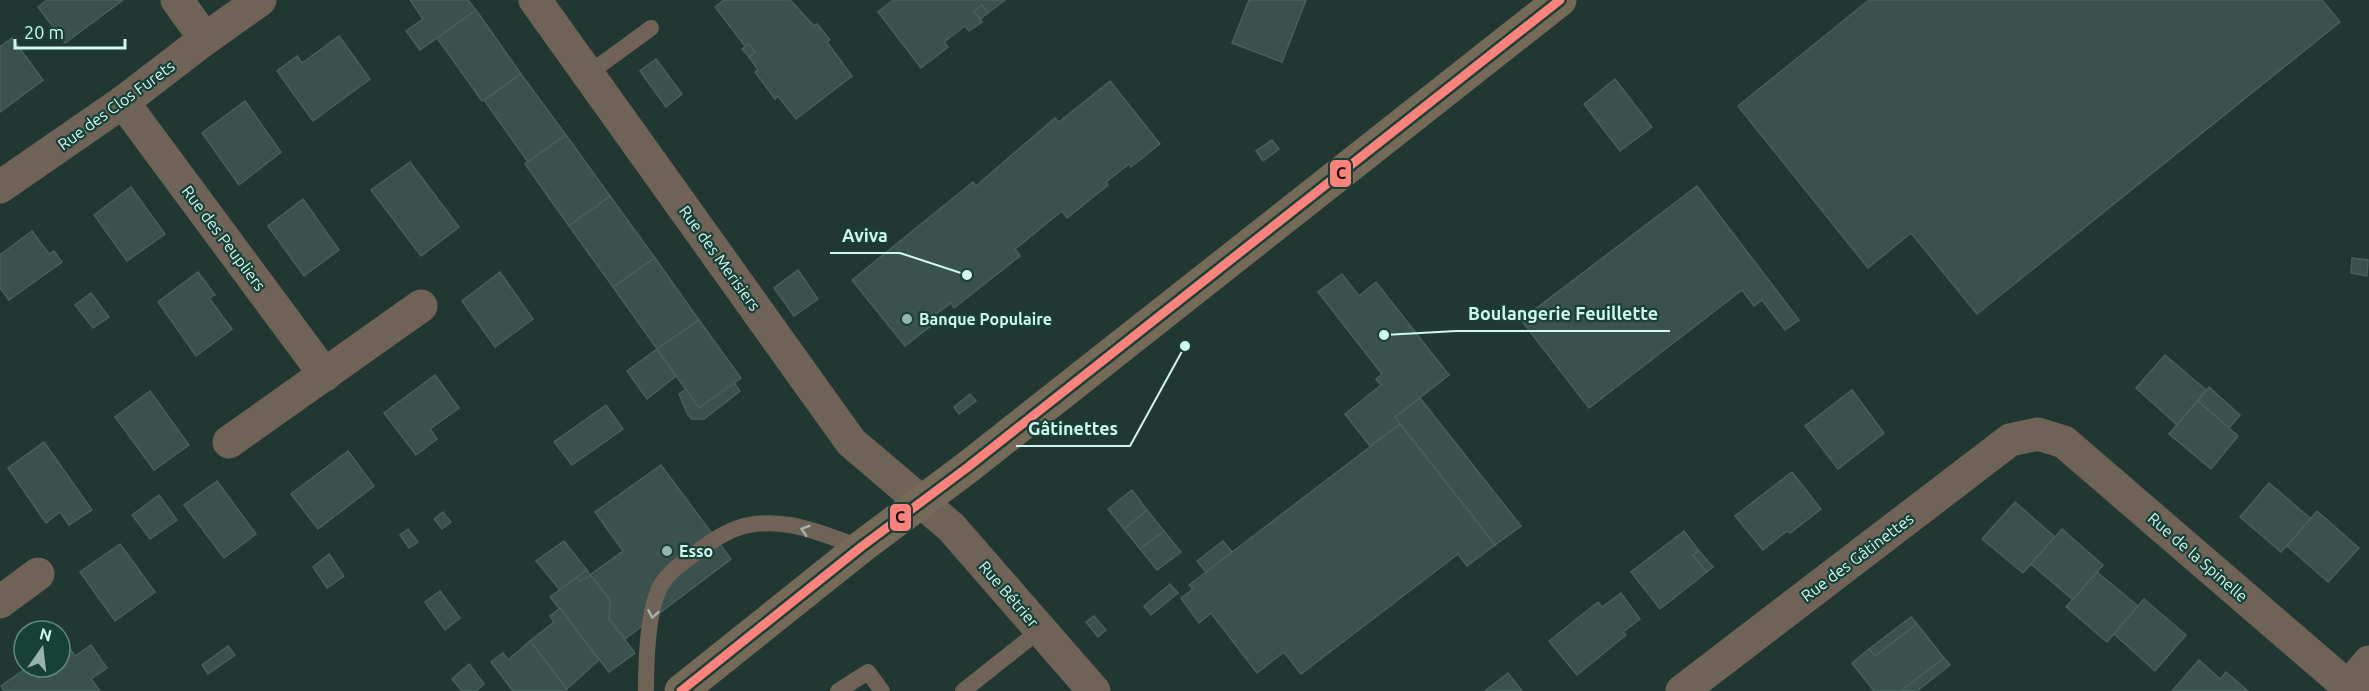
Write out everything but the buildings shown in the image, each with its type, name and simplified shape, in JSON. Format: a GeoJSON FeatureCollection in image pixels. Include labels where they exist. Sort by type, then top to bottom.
{"type":"FeatureCollection","features":[{"type":"Feature","properties":{"kind":"main road"},"geometry":{"type":"LineString","coordinates":[[681,691],[861,547],[968,467],[1560,0]]}},
{"type":"Feature","properties":{"kind":"street"},"geometry":{"type":"LineString","coordinates":[[177,0],[205,39]]}},
{"type":"Feature","properties":{"kind":"street","name":"Rue des Clos Furets"},"geometry":{"type":"LineString","coordinates":[[0,187],[123,102],[260,0]]}},
{"type":"Feature","properties":{"kind":"street","name":"Rue des Merisiers"},"geometry":{"type":"LineString","coordinates":[[536,0],[851,442],[921,502]]}},
{"type":"Feature","properties":{"kind":"street","name":"Rue des Peupliers"},"geometry":{"type":"LineString","coordinates":[[123,102],[325,375]]}},
{"type":"Feature","properties":{"kind":"street"},"geometry":{"type":"LineString","coordinates":[[229,442],[421,306]]}},
{"type":"Feature","properties":{"kind":"street","name":"Rue de la Spinelle"},"geometry":{"type":"LineString","coordinates":[[2038,434],[2064,442],[2350,689]]}},
{"type":"Feature","properties":{"kind":"street","name":"Rue des Gâtinettes"},"geometry":{"type":"LineString","coordinates":[[1682,691],[2010,440],[2038,434]]}},
{"type":"Feature","properties":{"kind":"street","name":"Rue Bétrier"},"geometry":{"type":"LineString","coordinates":[[921,502],[951,527],[1094,691]]}},
{"type":"Feature","properties":{"kind":"street"},"geometry":{"type":"LineString","coordinates":[[0,602],[38,574]]}},
{"type":"Feature","properties":{"kind":"street"},"geometry":{"type":"LineString","coordinates":[[2350,689],[2369,662]]}},
{"type":"Feature","properties":{"kind":"lane"},"geometry":{"type":"LineString","coordinates":[[588,74],[651,28]]}},
{"type":"Feature","properties":{"kind":"lane"},"geometry":{"type":"LineString","coordinates":[[646,691],[646,655],[660,588],[669,574],[715,537],[729,530],[751,524],[790,525],[861,547]]}},
{"type":"Feature","properties":{"kind":"lane"},"geometry":{"type":"LineString","coordinates":[[963,691],[1040,630]]}},
{"type":"Feature","properties":{"kind":"lane"},"geometry":{"type":"LineString","coordinates":[[838,691],[868,672],[882,691]]}},
{"type":"Feature","properties":{"kind":"transit line","name":"C"},"geometry":{"type":"LineString","coordinates":[[681,691],[861,547],[968,467],[1560,0]]}},
{"type":"Feature","properties":{"kind":"place","name":"Aviva"},"geometry":{"type":"Point","coordinates":[967,275]}},
{"type":"Feature","properties":{"kind":"place","name":"Banque Populaire"},"geometry":{"type":"Point","coordinates":[907,319]}},
{"type":"Feature","properties":{"kind":"place","name":"Boulangerie Feuillette"},"geometry":{"type":"Point","coordinates":[1384,335]}},
{"type":"Feature","properties":{"kind":"place","name":"Gâtinettes"},"geometry":{"type":"Point","coordinates":[1185,346]}},
{"type":"Feature","properties":{"kind":"place","name":"Esso"},"geometry":{"type":"Point","coordinates":[667,551]}}]}
